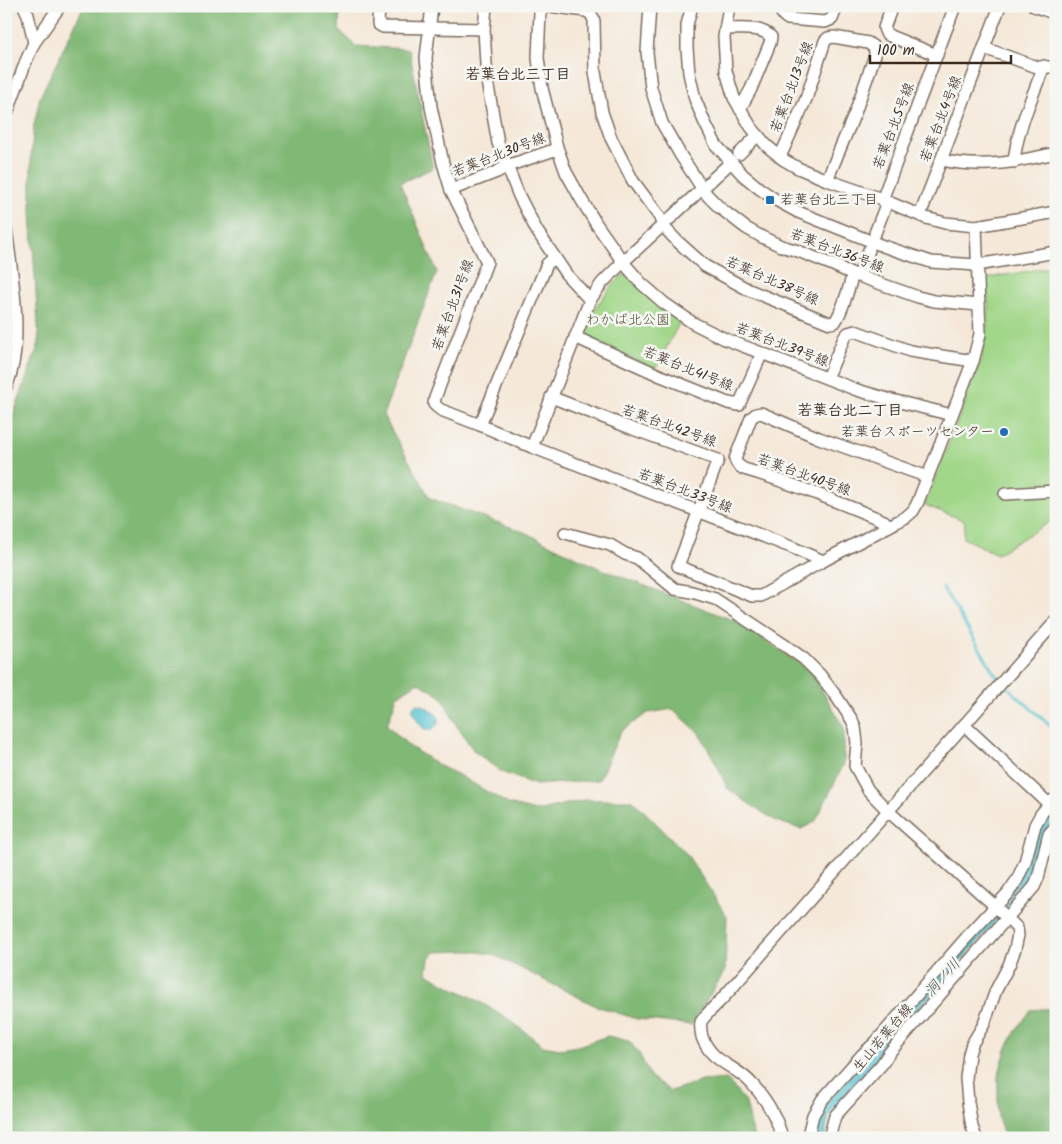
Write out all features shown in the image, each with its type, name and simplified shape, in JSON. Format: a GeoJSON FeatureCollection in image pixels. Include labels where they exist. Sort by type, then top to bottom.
{"type":"FeatureCollection","features":[{"type":"Feature","properties":{"kind":"street"},"geometry":{"type":"LineString","coordinates":[[24,6],[28,15],[34,43]]}},
{"type":"Feature","properties":{"kind":"street"},"geometry":{"type":"LineString","coordinates":[[6,116],[34,43],[60,6]]}},
{"type":"Feature","properties":{"kind":"street"},"geometry":{"type":"LineString","coordinates":[[379,6],[378,24],[383,27],[484,30]]}},
{"type":"Feature","properties":{"kind":"street","name":"若葉台北31号線"},"geometry":{"type":"LineString","coordinates":[[432,6],[426,58],[431,106],[443,163],[451,190],[487,262],[434,404],[440,410],[532,447]]}},
{"type":"Feature","properties":{"kind":"street"},"geometry":{"type":"LineString","coordinates":[[486,6],[484,30],[487,81],[498,143],[526,212],[554,258],[590,300]]}},
{"type":"Feature","properties":{"kind":"street","name":"若葉台北39号線"},"geometry":{"type":"LineString","coordinates":[[663,226],[659,216],[632,181],[611,138],[602,112],[595,72],[593,17],[586,11],[549,6],[544,8],[540,13],[538,58],[542,88],[566,172],[580,199],[597,225],[623,262],[641,283],[664,303],[693,323],[725,339],[857,390],[952,415]]}},
{"type":"Feature","properties":{"kind":"street","name":"若葉台北36号線"},"geometry":{"type":"LineString","coordinates":[[650,6],[647,52],[652,88],[662,124],[702,188],[720,208],[746,228],[780,246],[798,251],[856,275],[934,301],[979,305]]}},
{"type":"Feature","properties":{"kind":"street"},"geometry":{"type":"LineString","coordinates":[[692,6],[687,25],[687,48],[689,73],[695,99],[716,145],[735,158],[743,175],[776,200],[798,212],[883,246],[931,262],[977,265],[1056,252]]}},
{"type":"Feature","properties":{"kind":"street"},"geometry":{"type":"LineString","coordinates":[[729,6],[724,37],[726,71],[734,98],[751,127],[767,146],[780,157],[798,168],[827,180],[945,223],[976,226],[1056,212]]}},
{"type":"Feature","properties":{"kind":"street"},"geometry":{"type":"LineString","coordinates":[[782,6],[782,13],[788,18],[825,22],[832,19],[837,6]]}},
{"type":"Feature","properties":{"kind":"street"},"geometry":{"type":"LineString","coordinates":[[892,6],[884,28],[886,33],[937,55]]}},
{"type":"Feature","properties":{"kind":"street","name":"若葉台北5号線"},"geometry":{"type":"LineString","coordinates":[[875,233],[955,6]]}},
{"type":"Feature","properties":{"kind":"street","name":"若葉台北4号線"},"geometry":{"type":"LineString","coordinates":[[920,215],[1000,6]]}},
{"type":"Feature","properties":{"kind":"street"},"geometry":{"type":"LineString","coordinates":[[1034,6],[1056,14]]}},
{"type":"Feature","properties":{"kind":"street"},"geometry":{"type":"LineString","coordinates":[[725,29],[762,31],[771,37],[751,90],[740,109]]}},
{"type":"Feature","properties":{"kind":"street","name":"若葉台北13号線"},"geometry":{"type":"LineString","coordinates":[[780,157],[806,99],[825,41],[830,37],[834,37],[868,43],[875,48],[875,55],[855,113],[827,180]]}},
{"type":"Feature","properties":{"kind":"street"},"geometry":{"type":"LineString","coordinates":[[984,48],[1037,67],[1056,67]]}},
{"type":"Feature","properties":{"kind":"street"},"geometry":{"type":"LineString","coordinates":[[1014,162],[1021,126],[1044,66]]}},
{"type":"Feature","properties":{"kind":"street"},"geometry":{"type":"LineString","coordinates":[[532,447],[590,300],[602,283],[758,135]]}},
{"type":"Feature","properties":{"kind":"street","name":"若葉台北30号線"},"geometry":{"type":"LineString","coordinates":[[451,190],[497,172],[507,166],[558,149]]}},
{"type":"Feature","properties":{"kind":"street"},"geometry":{"type":"LineString","coordinates":[[941,160],[979,165],[1014,162],[1056,153]]}},
{"type":"Feature","properties":{"kind":"street","name":"若葉台北38号線"},"geometry":{"type":"LineString","coordinates":[[663,226],[705,266],[749,290],[830,323],[835,322],[856,275]]}},
{"type":"Feature","properties":{"kind":"street"},"geometry":{"type":"LineString","coordinates":[[823,561],[906,517],[917,504],[973,361],[980,334],[976,226]]}},
{"type":"Feature","properties":{"kind":"street"},"geometry":{"type":"LineString","coordinates":[[6,230],[14,295],[16,331],[13,362],[6,387]]}},
{"type":"Feature","properties":{"kind":"street"},"geometry":{"type":"LineString","coordinates":[[856,275],[868,250]]}},
{"type":"Feature","properties":{"kind":"street"},"geometry":{"type":"LineString","coordinates":[[480,425],[547,264],[554,258]]}},
{"type":"Feature","properties":{"kind":"street"},"geometry":{"type":"LineString","coordinates":[[827,378],[844,338],[848,333],[854,331],[910,351],[973,361]]}},
{"type":"Feature","properties":{"kind":"street","name":"若葉台北41号線"},"geometry":{"type":"LineString","coordinates":[[575,337],[661,376],[728,403],[739,405],[762,353]]}},
{"type":"Feature","properties":{"kind":"street","name":"若葉台北42号線"},"geometry":{"type":"LineString","coordinates":[[551,397],[633,430],[718,460],[678,566],[752,596],[761,596],[823,561]]}},
{"type":"Feature","properties":{"kind":"street","name":"若葉台北40号線"},"geometry":{"type":"LineString","coordinates":[[889,526],[884,521],[739,466],[735,459],[751,418],[761,413],[819,438],[928,477]]}},
{"type":"Feature","properties":{"kind":"street","name":"若葉台北33号線"},"geometry":{"type":"LineString","coordinates":[[532,447],[823,561]]}},
{"type":"Feature","properties":{"kind":"street"},"geometry":{"type":"LineString","coordinates":[[1005,494],[1056,491]]}},
{"type":"Feature","properties":{"kind":"street"},"geometry":{"type":"LineString","coordinates":[[565,533],[610,545],[625,554],[637,558],[675,589],[715,599],[804,659],[831,689],[852,720],[858,743],[855,766],[868,790],[888,811],[995,906],[1017,928],[1018,935],[1015,949],[996,990],[984,1024],[972,1044],[969,1054],[966,1078],[972,1127],[976,1138]]}},
{"type":"Feature","properties":{"kind":"street"},"geometry":{"type":"LineString","coordinates":[[782,1138],[769,1104],[751,1082],[710,1052],[700,1031],[701,1021],[1056,621]]}},
{"type":"Feature","properties":{"kind":"street"},"geometry":{"type":"LineString","coordinates":[[809,1138],[813,1115],[822,1100],[862,1055],[875,1044],[1008,893],[1017,880],[1025,862],[1035,825],[1041,814],[1052,802],[964,725]]}},
{"type":"Feature","properties":{"kind":"street","name":"生山若葉台線"},"geometry":{"type":"LineString","coordinates":[[829,1138],[835,1116],[1034,887],[1049,834],[1056,826]]}},
{"type":"Feature","properties":{"kind":"green space"},"geometry":{"type":"Polygon","coordinates":[[[84,6],[340,6],[339,30],[356,46],[409,49],[433,168],[400,183],[437,272],[383,415],[430,498],[524,532],[599,568],[738,622],[811,671],[844,728],[844,764],[815,822],[801,829],[776,821],[727,788],[716,763],[699,733],[673,709],[648,713],[621,731],[599,780],[536,785],[501,772],[474,751],[456,725],[442,697],[418,682],[397,696],[387,725],[409,746],[440,766],[508,804],[536,811],[584,800],[633,800],[686,853],[727,916],[725,971],[691,1025],[637,1019],[596,1006],[492,954],[470,951],[435,952],[429,959],[427,973],[510,1020],[543,1046],[560,1049],[578,1046],[608,1036],[629,1041],[639,1053],[650,1076],[670,1091],[702,1081],[727,1079],[746,1103],[754,1138],[6,1138],[6,426],[15,410],[39,343],[31,212],[31,155],[34,125],[40,97],[84,6]]]}},
{"type":"Feature","properties":{"kind":"green space","name":"若葉台スポーツセンター"},"geometry":{"type":"Polygon","coordinates":[[[1056,266],[1056,518],[997,554],[963,538],[965,521],[925,505],[981,360],[989,310],[986,283],[989,278],[1056,266]]]}},
{"type":"Feature","properties":{"kind":"green space","name":"わかば北公園"},"geometry":{"type":"Polygon","coordinates":[[[622,275],[627,276],[681,320],[655,369],[585,337],[583,332],[591,315],[622,275]]]}},
{"type":"Feature","properties":{"kind":"green space"},"geometry":{"type":"Polygon","coordinates":[[[1056,1008],[1056,1138],[1005,1138],[998,1117],[998,1076],[1007,1047],[1031,1010],[1056,1008]]]}},
{"type":"Feature","properties":{"kind":"water"},"geometry":{"type":"Polygon","coordinates":[[[416,704],[429,708],[439,718],[438,724],[431,730],[424,729],[417,720],[413,712],[413,706],[416,704]]]}},
{"type":"Feature","properties":{"kind":"water","name":"洞ノ川"},"geometry":{"type":"Polygon","coordinates":[[[1056,803],[1056,815],[1048,825],[1032,881],[884,1048],[875,1062],[833,1109],[826,1126],[825,1138],[815,1138],[823,1106],[991,918],[1005,899],[1041,823],[1056,803]]]}},
{"type":"Feature","properties":{"kind":"waterway"},"geometry":{"type":"LineString","coordinates":[[943,588],[998,679]]}},
{"type":"Feature","properties":{"kind":"waterway"},"geometry":{"type":"LineString","coordinates":[[1006,686],[1056,731]]}},
{"type":"Feature","properties":{"kind":"place","name":"若葉台北三丁目"},"geometry":{"type":"Point","coordinates":[770,200]}},
{"type":"Feature","properties":{"kind":"place","name":"若葉台スポーツセンター"},"geometry":{"type":"Point","coordinates":[1004,432]}},
{"type":"Feature","properties":{"kind":"district","name":"若葉台北三丁目"},"geometry":{"type":"Point","coordinates":[518,75]}},
{"type":"Feature","properties":{"kind":"district","name":"若葉台北二丁目"},"geometry":{"type":"Point","coordinates":[850,411]}}]}
